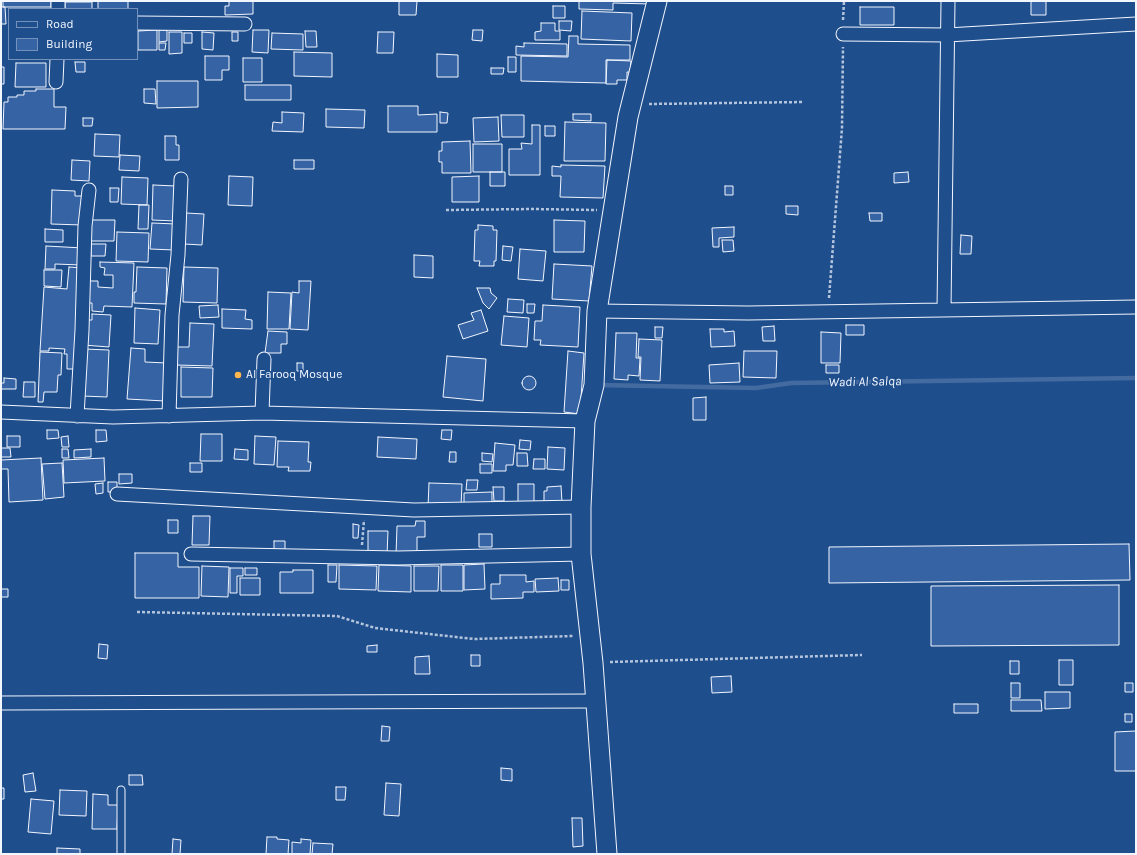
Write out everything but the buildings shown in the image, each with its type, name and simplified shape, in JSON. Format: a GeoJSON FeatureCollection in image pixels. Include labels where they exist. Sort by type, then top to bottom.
{"type":"FeatureCollection","features":[{"type":"Feature","properties":{"kind":"street"},"geometry":{"type":"LineString","coordinates":[[607,854],[593,663],[580,554],[585,421],[594,385],[597,311],[602,254],[614,210],[628,117],[657,1]]}},
{"type":"Feature","properties":{"kind":"street"},"geometry":{"type":"LineString","coordinates":[[944,310],[948,1]]}},
{"type":"Feature","properties":{"kind":"street"},"geometry":{"type":"LineString","coordinates":[[138,23],[245,24]]}},
{"type":"Feature","properties":{"kind":"street"},"geometry":{"type":"LineString","coordinates":[[843,34],[947,35],[1136,24]]}},
{"type":"Feature","properties":{"kind":"street"},"geometry":{"type":"LineString","coordinates":[[56,82],[57,60]]}},
{"type":"Feature","properties":{"kind":"street"},"geometry":{"type":"LineString","coordinates":[[169,416],[172,315],[178,255],[181,179]]}},
{"type":"Feature","properties":{"kind":"street"},"geometry":{"type":"LineString","coordinates":[[77,416],[82,330],[85,226],[89,190]]}},
{"type":"Feature","properties":{"kind":"street"},"geometry":{"type":"LineString","coordinates":[[597,311],[748,313],[1136,307]]}},
{"type":"Feature","properties":{"kind":"street"},"geometry":{"type":"LineString","coordinates":[[262,413],[264,359]]}},
{"type":"Feature","properties":{"kind":"street"},"geometry":{"type":"LineString","coordinates":[[1,412],[77,416],[169,416],[262,413],[585,421]]}},
{"type":"Feature","properties":{"kind":"street"},"geometry":{"type":"LineString","coordinates":[[117,494],[414,510],[581,507]]}},
{"type":"Feature","properties":{"kind":"street"},"geometry":{"type":"LineString","coordinates":[[190,554],[406,558],[580,554]]}},
{"type":"Feature","properties":{"kind":"street"},"geometry":{"type":"LineString","coordinates":[[1,703],[596,701]]}},
{"type":"Feature","properties":{"kind":"lane"},"geometry":{"type":"LineString","coordinates":[[121,790],[121,854]]}},
{"type":"Feature","properties":{"kind":"path"},"geometry":{"type":"LineString","coordinates":[[828,311],[842,128],[844,1]]}},
{"type":"Feature","properties":{"kind":"path"},"geometry":{"type":"LineString","coordinates":[[632,104],[804,102]]}},
{"type":"Feature","properties":{"kind":"path"},"geometry":{"type":"LineString","coordinates":[[446,210],[614,210]]}},
{"type":"Feature","properties":{"kind":"path"},"geometry":{"type":"LineString","coordinates":[[362,557],[364,507]]}},
{"type":"Feature","properties":{"kind":"path"},"geometry":{"type":"LineString","coordinates":[[137,612],[337,616],[375,628],[474,639],[590,636]]}},
{"type":"Feature","properties":{"kind":"path"},"geometry":{"type":"LineString","coordinates":[[593,663],[862,655]]}},
{"type":"Feature","properties":{"kind":"waterway","name":"Wadi Al Salqa"},"geometry":{"type":"LineString","coordinates":[[598,385],[756,388],[791,383],[1136,378]]}},
{"type":"Feature","properties":{"kind":"place","name":"Al Farooq Mosque"},"geometry":{"type":"Point","coordinates":[238,375]}}]}
